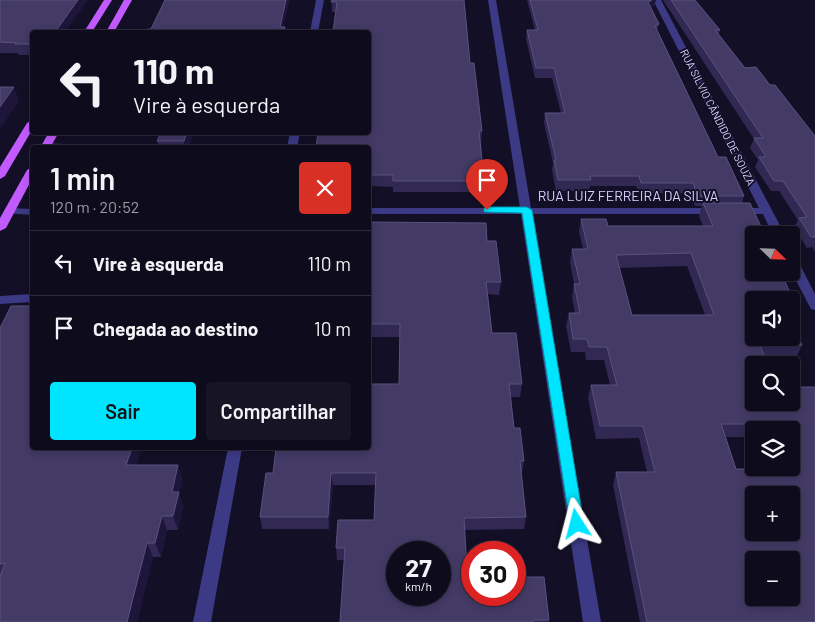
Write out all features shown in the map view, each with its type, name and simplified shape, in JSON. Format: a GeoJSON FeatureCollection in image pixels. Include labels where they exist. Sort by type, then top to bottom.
{"type":"FeatureCollection","features":[{"type":"Feature","properties":{"kind":"main road"},"geometry":{"type":"LineString","coordinates":[[89,30],[108,0]]}},
{"type":"Feature","properties":{"kind":"main road"},"geometry":{"type":"LineString","coordinates":[[111,30],[128,0]]}},
{"type":"Feature","properties":{"kind":"main road"},"geometry":{"type":"LineString","coordinates":[[0,176],[30,126]]}},
{"type":"Feature","properties":{"kind":"main road"},"geometry":{"type":"LineString","coordinates":[[0,228],[30,174]]}},
{"type":"Feature","properties":{"kind":"street"},"geometry":{"type":"LineString","coordinates":[[314,30],[320,0]]}},
{"type":"Feature","properties":{"kind":"street"},"geometry":{"type":"LineString","coordinates":[[492,0],[592,622]]}},
{"type":"Feature","properties":{"kind":"street","name":"RUA SILVIO CÃNDIDO DE SOUZA"},"geometry":{"type":"LineString","coordinates":[[658,0],[774,226]]}},
{"type":"Feature","properties":{"kind":"street","name":"RUA LUIZ FERREIRA DA SILVA"},"geometry":{"type":"LineString","coordinates":[[371,211],[767,211]]}},
{"type":"Feature","properties":{"kind":"street"},"geometry":{"type":"LineString","coordinates":[[9,212],[30,212]]}},
{"type":"Feature","properties":{"kind":"street"},"geometry":{"type":"LineString","coordinates":[[800,277],[815,306]]}},
{"type":"Feature","properties":{"kind":"street"},"geometry":{"type":"LineString","coordinates":[[0,300],[30,298]]}},
{"type":"Feature","properties":{"kind":"street"},"geometry":{"type":"LineString","coordinates":[[202,622],[235,450]]}},
{"type":"Feature","properties":{"kind":"building"},"geometry":{"type":"Polygon","coordinates":[[[0,0],[78,0],[56,30],[30,30],[30,44],[0,42],[0,0]]]}},
{"type":"Feature","properties":{"kind":"building"},"geometry":{"type":"Polygon","coordinates":[[[165,0],[286,0],[280,27],[285,27],[284,30],[147,30],[151,29],[165,0]]]}},
{"type":"Feature","properties":{"kind":"building"},"geometry":{"type":"Polygon","coordinates":[[[332,0],[464,0],[470,63],[474,63],[482,131],[479,131],[484,181],[393,181],[393,175],[371,175],[371,145],[316,145],[318,135],[371,135],[371,30],[333,30],[337,2],[331,2],[332,0]]]}},
{"type":"Feature","properties":{"kind":"building"},"geometry":{"type":"Polygon","coordinates":[[[530,0],[652,0],[648,2],[659,24],[655,26],[718,157],[726,157],[744,196],[698,196],[693,183],[641,183],[639,176],[590,176],[591,180],[558,180],[554,160],[556,160],[545,113],[565,113],[554,68],[536,68],[527,30],[538,30],[530,0]]]}},
{"type":"Feature","properties":{"kind":"building"},"geometry":{"type":"Polygon","coordinates":[[[671,0],[695,0],[720,30],[715,30],[745,68],[756,67],[770,85],[775,85],[815,136],[815,237],[811,237],[799,218],[807,217],[783,181],[774,181],[759,157],[766,157],[754,138],[763,138],[671,0]]]}},
{"type":"Feature","properties":{"kind":"building"},"geometry":{"type":"Polygon","coordinates":[[[0,87],[14,87],[0,107],[0,87]]]}},
{"type":"Feature","properties":{"kind":"building"},"geometry":{"type":"Polygon","coordinates":[[[160,135],[186,135],[184,141],[157,141],[160,135]]]}},
{"type":"Feature","properties":{"kind":"building"},"geometry":{"type":"Polygon","coordinates":[[[703,203],[750,203],[761,226],[745,226],[745,281],[785,281],[789,291],[745,291],[745,346],[760,346],[764,356],[745,356],[745,411],[800,411],[800,387],[815,387],[815,622],[647,622],[616,472],[655,472],[643,426],[600,426],[591,385],[617,385],[607,347],[589,347],[587,339],[573,339],[569,313],[580,313],[574,284],[580,284],[572,249],[588,249],[581,219],[606,219],[608,226],[713,226],[703,203]],[[691,253],[616,255],[632,315],[714,315],[691,253]]]}},
{"type":"Feature","properties":{"kind":"building"},"geometry":{"type":"Polygon","coordinates":[[[371,222],[486,223],[487,241],[496,241],[501,282],[486,282],[492,333],[516,333],[522,384],[509,384],[514,428],[520,428],[524,461],[520,461],[526,517],[464,518],[465,541],[461,541],[461,606],[526,606],[526,577],[544,577],[549,620],[533,620],[533,622],[340,622],[345,548],[336,548],[338,520],[374,520],[376,473],[331,473],[328,517],[260,517],[266,473],[273,473],[276,450],[371,450],[371,384],[399,384],[400,324],[371,324],[371,222]]]}},
{"type":"Feature","properties":{"kind":"building"},"geometry":{"type":"Polygon","coordinates":[[[11,306],[30,306],[30,450],[131,450],[126,465],[178,465],[172,492],[179,492],[173,516],[162,516],[155,543],[147,543],[127,622],[0,622],[0,577],[5,563],[0,564],[0,328],[11,306]]]}},
{"type":"Feature","properties":{"kind":"route"},"geometry":{"type":"LineString","coordinates":[[487,210],[527,210],[577,524]]}}]}
